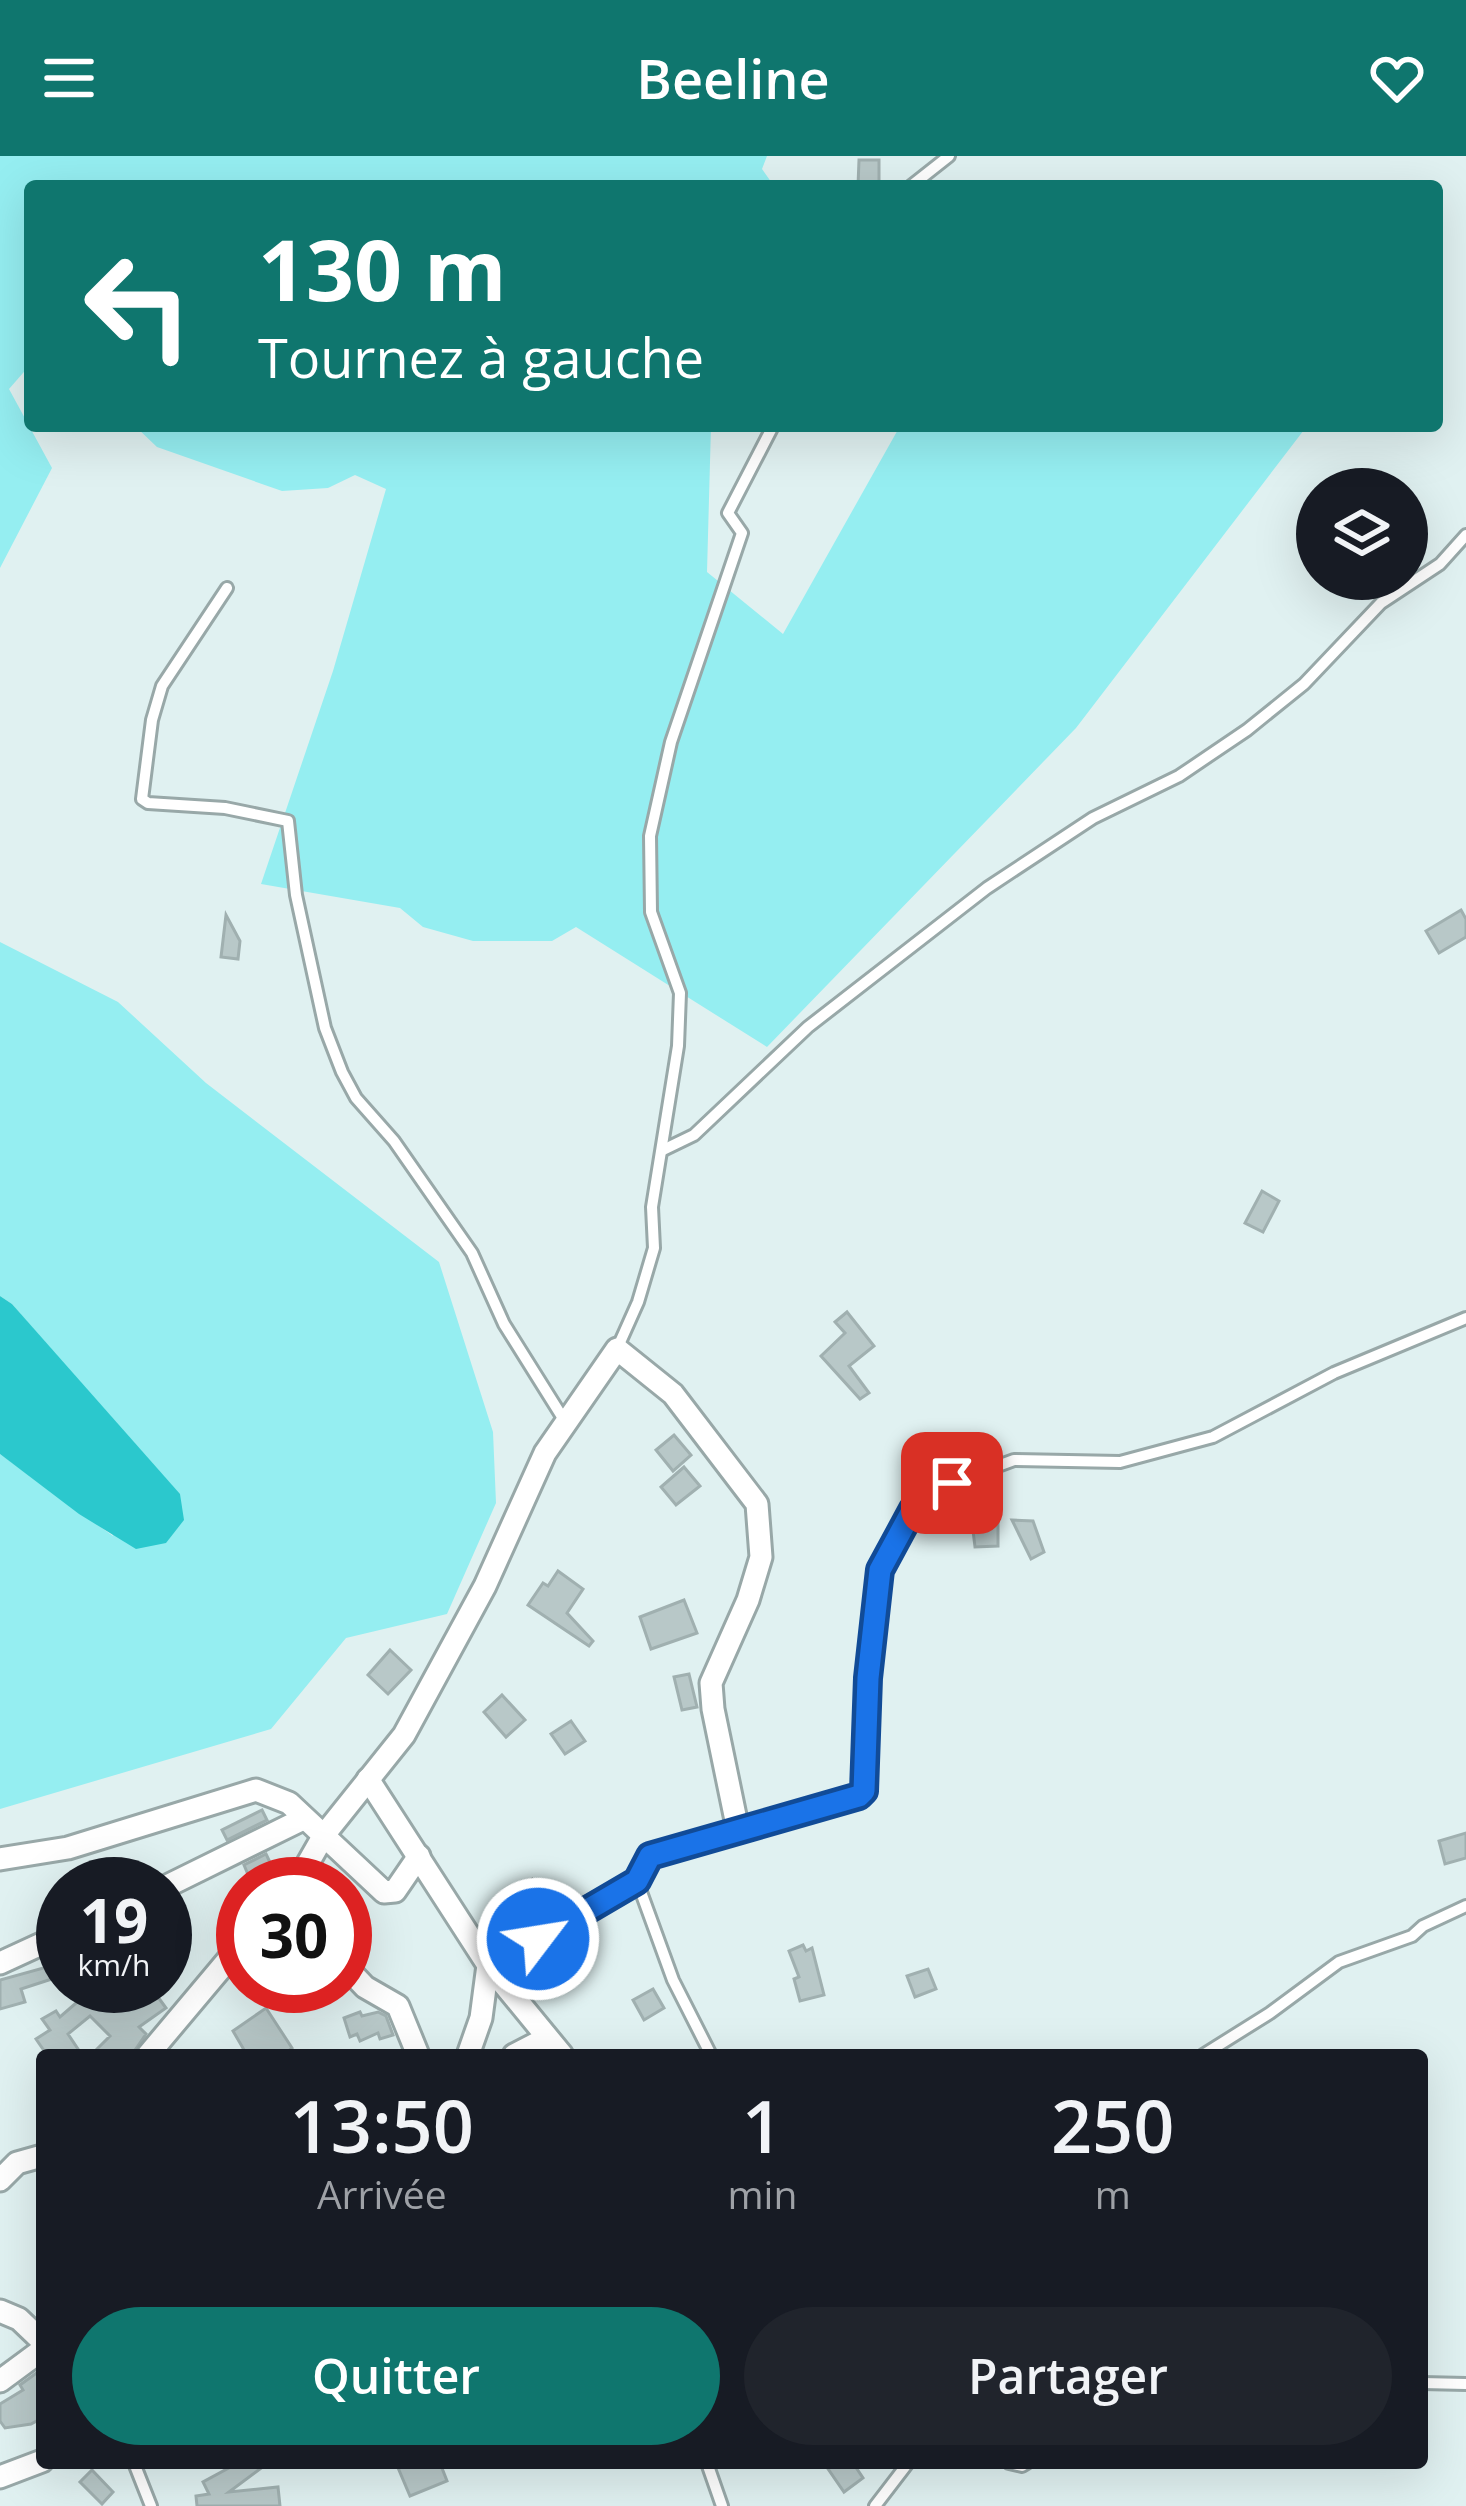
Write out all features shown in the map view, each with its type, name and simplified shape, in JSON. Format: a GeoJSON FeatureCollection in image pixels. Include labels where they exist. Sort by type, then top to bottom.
{"type":"FeatureCollection","features":[{"type":"Feature","properties":{"kind":"street"},"geometry":{"type":"LineString","coordinates":[[311,1857],[324,1834],[404,1735],[448,1660],[545,1454],[616,1348],[673,1394],[757,1504],[761,1557],[748,1600],[711,1683],[737,1829],[650,1856],[637,1881],[491,1968],[472,2049]]}},
{"type":"Feature","properties":{"kind":"street"},"geometry":{"type":"LineString","coordinates":[[368,1779],[491,1968],[554,2047]]}},
{"type":"Feature","properties":{"kind":"street"},"geometry":{"type":"LineString","coordinates":[[0,1859],[68,1848],[256,1790],[289,1803],[384,1892],[395,1891],[419,1856]]}},
{"type":"Feature","properties":{"kind":"street"},"geometry":{"type":"LineString","coordinates":[[192,1874],[303,1819]]}},
{"type":"Feature","properties":{"kind":"street"},"geometry":{"type":"LineString","coordinates":[[0,1963],[36,1946]]}},
{"type":"Feature","properties":{"kind":"street"},"geometry":{"type":"LineString","coordinates":[[161,2049],[216,1970]]}},
{"type":"Feature","properties":{"kind":"street"},"geometry":{"type":"LineString","coordinates":[[372,1991],[398,2006],[416,2049]]}},
{"type":"Feature","properties":{"kind":"street"},"geometry":{"type":"LineString","coordinates":[[0,2143],[35,2160]]}},
{"type":"Feature","properties":{"kind":"street"},"geometry":{"type":"LineString","coordinates":[[0,2180],[35,2160]]}},
{"type":"Feature","properties":{"kind":"street"},"geometry":{"type":"LineString","coordinates":[[0,2311],[19,2319],[36,2338]]}},
{"type":"Feature","properties":{"kind":"street"},"geometry":{"type":"LineString","coordinates":[[0,2381],[36,2350]]}},
{"type":"Feature","properties":{"kind":"street"},"geometry":{"type":"LineString","coordinates":[[0,2477],[36,2463]]}},
{"type":"Feature","properties":{"kind":"lane"},"geometry":{"type":"LineString","coordinates":[[919,180],[949,156]]}},
{"type":"Feature","properties":{"kind":"lane"},"geometry":{"type":"LineString","coordinates":[[616,1348],[638,1302],[654,1247],[652,1207],[675,1076],[680,994],[651,913],[650,836],[670,742],[742,533],[728,513],[770,432]]}},
{"type":"Feature","properties":{"kind":"lane"},"geometry":{"type":"LineString","coordinates":[[663,1150],[694,1135],[808,1027],[987,888],[1093,818],[1171,781],[1247,730],[1304,684],[1381,603],[1440,564],[1466,535]]}},
{"type":"Feature","properties":{"kind":"lane"},"geometry":{"type":"LineString","coordinates":[[227,588],[163,686],[152,720],[142,799],[288,820],[301,917],[326,1028],[342,1072],[356,1098],[394,1141],[472,1253],[504,1324],[566,1424]]}},
{"type":"Feature","properties":{"kind":"lane"},"geometry":{"type":"LineString","coordinates":[[737,1829],[864,1791],[868,1678],[880,1570],[913,1509],[952,1483],[1014,1460],[1120,1462],[1214,1437],[1334,1373],[1466,1318]]}},
{"type":"Feature","properties":{"kind":"lane"},"geometry":{"type":"LineString","coordinates":[[637,1881],[673,1980],[708,2049]]}},
{"type":"Feature","properties":{"kind":"lane"},"geometry":{"type":"LineString","coordinates":[[1213,2049],[1339,1961],[1412,1936],[1466,1906]]}},
{"type":"Feature","properties":{"kind":"lane"},"geometry":{"type":"LineString","coordinates":[[1428,2383],[1466,2384]]}},
{"type":"Feature","properties":{"kind":"lane"},"geometry":{"type":"LineString","coordinates":[[136,2469],[151,2506]]}},
{"type":"Feature","properties":{"kind":"lane"},"geometry":{"type":"LineString","coordinates":[[708,2469],[722,2506]]}},
{"type":"Feature","properties":{"kind":"lane"},"geometry":{"type":"LineString","coordinates":[[875,2506],[903,2469]]}},
{"type":"Feature","properties":{"kind":"shaded area"},"geometry":{"type":"Polygon","coordinates":[[[0,156],[767,156],[762,169],[770,180],[24,180],[24,372],[9,389],[24,417],[24,432],[32,432],[52,468],[0,568],[0,156]]]}},
{"type":"Feature","properties":{"kind":"shaded area"},"geometry":{"type":"Polygon","coordinates":[[[141,432],[711,432],[707,572],[783,634],[897,432],[1302,432],[1076,728],[767,1047],[576,927],[552,941],[473,941],[423,927],[400,908],[261,884],[333,671],[386,489],[355,475],[328,488],[282,491],[157,447],[141,432]]]}},
{"type":"Feature","properties":{"kind":"shaded area"},"geometry":{"type":"Polygon","coordinates":[[[0,942],[118,1002],[206,1083],[439,1262],[493,1432],[496,1503],[447,1614],[346,1638],[271,1729],[0,1809],[0,1454],[113,1536],[58,1358],[0,1296],[0,942]]]}},
{"type":"Feature","properties":{"kind":"shaded area"},"geometry":{"type":"Polygon","coordinates":[[[0,1296],[180,1494],[184,1520],[166,1543],[136,1549],[79,1514],[0,1454],[0,1296]]]}},
{"type":"Feature","properties":{"kind":"building"},"geometry":{"type":"Polygon","coordinates":[[[859,160],[879,160],[879,180],[858,180],[859,160]]]}},
{"type":"Feature","properties":{"kind":"building"},"geometry":{"type":"Polygon","coordinates":[[[1461,910],[1466,937],[1439,953],[1426,931],[1461,910]]]}},
{"type":"Feature","properties":{"kind":"building"},"geometry":{"type":"Polygon","coordinates":[[[226,915],[240,941],[238,959],[221,957],[226,915]]]}},
{"type":"Feature","properties":{"kind":"building"},"geometry":{"type":"Polygon","coordinates":[[[1262,1191],[1279,1201],[1263,1232],[1245,1223],[1262,1191]]]}},
{"type":"Feature","properties":{"kind":"building"},"geometry":{"type":"Polygon","coordinates":[[[847,1312],[874,1346],[849,1366],[869,1393],[860,1399],[821,1356],[845,1333],[835,1322],[847,1312]]]}},
{"type":"Feature","properties":{"kind":"building"},"geometry":{"type":"Polygon","coordinates":[[[674,1435],[691,1455],[673,1471],[656,1450],[674,1435]]]}},
{"type":"Feature","properties":{"kind":"building"},"geometry":{"type":"Polygon","coordinates":[[[684,1467],[700,1486],[676,1505],[661,1487],[684,1467]]]}},
{"type":"Feature","properties":{"kind":"building"},"geometry":{"type":"Polygon","coordinates":[[[998,1513],[998,1546],[975,1547],[971,1514],[998,1513]]]}},
{"type":"Feature","properties":{"kind":"building"},"geometry":{"type":"Polygon","coordinates":[[[1012,1520],[1033,1521],[1044,1552],[1031,1559],[1012,1520]]]}},
{"type":"Feature","properties":{"kind":"building"},"geometry":{"type":"Polygon","coordinates":[[[558,1571],[583,1589],[567,1613],[593,1641],[589,1646],[528,1605],[558,1571]]]}},
{"type":"Feature","properties":{"kind":"building"},"geometry":{"type":"Polygon","coordinates":[[[684,1600],[697,1633],[651,1649],[640,1617],[684,1600]]]}},
{"type":"Feature","properties":{"kind":"building"},"geometry":{"type":"Polygon","coordinates":[[[390,1650],[411,1670],[388,1694],[368,1675],[390,1650]]]}},
{"type":"Feature","properties":{"kind":"building"},"geometry":{"type":"Polygon","coordinates":[[[689,1674],[697,1707],[682,1710],[674,1677],[689,1674]]]}},
{"type":"Feature","properties":{"kind":"building"},"geometry":{"type":"Polygon","coordinates":[[[502,1695],[525,1720],[506,1737],[484,1712],[502,1695]]]}},
{"type":"Feature","properties":{"kind":"building"},"geometry":{"type":"Polygon","coordinates":[[[571,1721],[585,1741],[565,1754],[551,1734],[571,1721]]]}},
{"type":"Feature","properties":{"kind":"building"},"geometry":{"type":"Polygon","coordinates":[[[262,1810],[267,1820],[227,1840],[222,1830],[262,1810]]]}},
{"type":"Feature","properties":{"kind":"building"},"geometry":{"type":"Polygon","coordinates":[[[1466,1833],[1466,1858],[1445,1864],[1439,1841],[1466,1833]]]}},
{"type":"Feature","properties":{"kind":"building"},"geometry":{"type":"Polygon","coordinates":[[[532,1879],[554,1909],[533,1924],[511,1895],[532,1879]]]}},
{"type":"Feature","properties":{"kind":"building"},"geometry":{"type":"Polygon","coordinates":[[[803,1945],[806,1951],[812,1948],[824,1995],[800,2001],[794,1979],[799,1977],[789,1951],[803,1945]]]}},
{"type":"Feature","properties":{"kind":"building"},"geometry":{"type":"Polygon","coordinates":[[[928,1969],[936,1989],[915,1997],[907,1976],[928,1969]]]}},
{"type":"Feature","properties":{"kind":"building"},"geometry":{"type":"Polygon","coordinates":[[[36,1970],[36,1984],[21,1989],[25,2002],[0,2009],[0,1980],[36,1970]]]}},
{"type":"Feature","properties":{"kind":"building"},"geometry":{"type":"Polygon","coordinates":[[[653,1989],[664,2008],[644,2020],[633,2000],[653,1989]]]}},
{"type":"Feature","properties":{"kind":"building"},"geometry":{"type":"Polygon","coordinates":[[[378,2012],[386,2016],[393,2035],[380,2039],[378,2033],[360,2041],[357,2034],[350,2037],[344,2018],[378,2012]]]}},
{"type":"Feature","properties":{"kind":"building"},"geometry":{"type":"Polygon","coordinates":[[[52,2013],[60,2017],[65,2013],[159,2013],[139,2027],[146,2034],[136,2049],[97,2049],[110,2036],[90,2016],[68,2034],[78,2049],[43,2049],[36,2039],[50,2030],[42,2019],[52,2013]]]}},
{"type":"Feature","properties":{"kind":"building"},"geometry":{"type":"Polygon","coordinates":[[[259,2013],[269,2013],[292,2048],[291,2049],[244,2049],[233,2031],[259,2013]]]}},
{"type":"Feature","properties":{"kind":"building"},"geometry":{"type":"Polygon","coordinates":[[[36,2373],[36,2421],[5,2428],[0,2404],[23,2390],[20,2385],[36,2373]]]}},
{"type":"Feature","properties":{"kind":"building"},"geometry":{"type":"Polygon","coordinates":[[[227,2469],[260,2469],[229,2492],[278,2487],[280,2506],[197,2506],[196,2496],[209,2494],[203,2482],[227,2469]]]}},
{"type":"Feature","properties":{"kind":"building"},"geometry":{"type":"Polygon","coordinates":[[[399,2469],[442,2469],[447,2481],[410,2496],[399,2469]]]}},
{"type":"Feature","properties":{"kind":"building"},"geometry":{"type":"Polygon","coordinates":[[[828,2469],[857,2469],[863,2478],[844,2492],[828,2469]]]}},
{"type":"Feature","properties":{"kind":"building"},"geometry":{"type":"Polygon","coordinates":[[[92,2470],[113,2492],[102,2504],[80,2482],[92,2470]]]}},
{"type":"Feature","properties":{"kind":"route"},"geometry":{"type":"LineString","coordinates":[[538,1939],[637,1881],[650,1856],[864,1791],[868,1678],[880,1570],[913,1509],[952,1483]]}}]}
